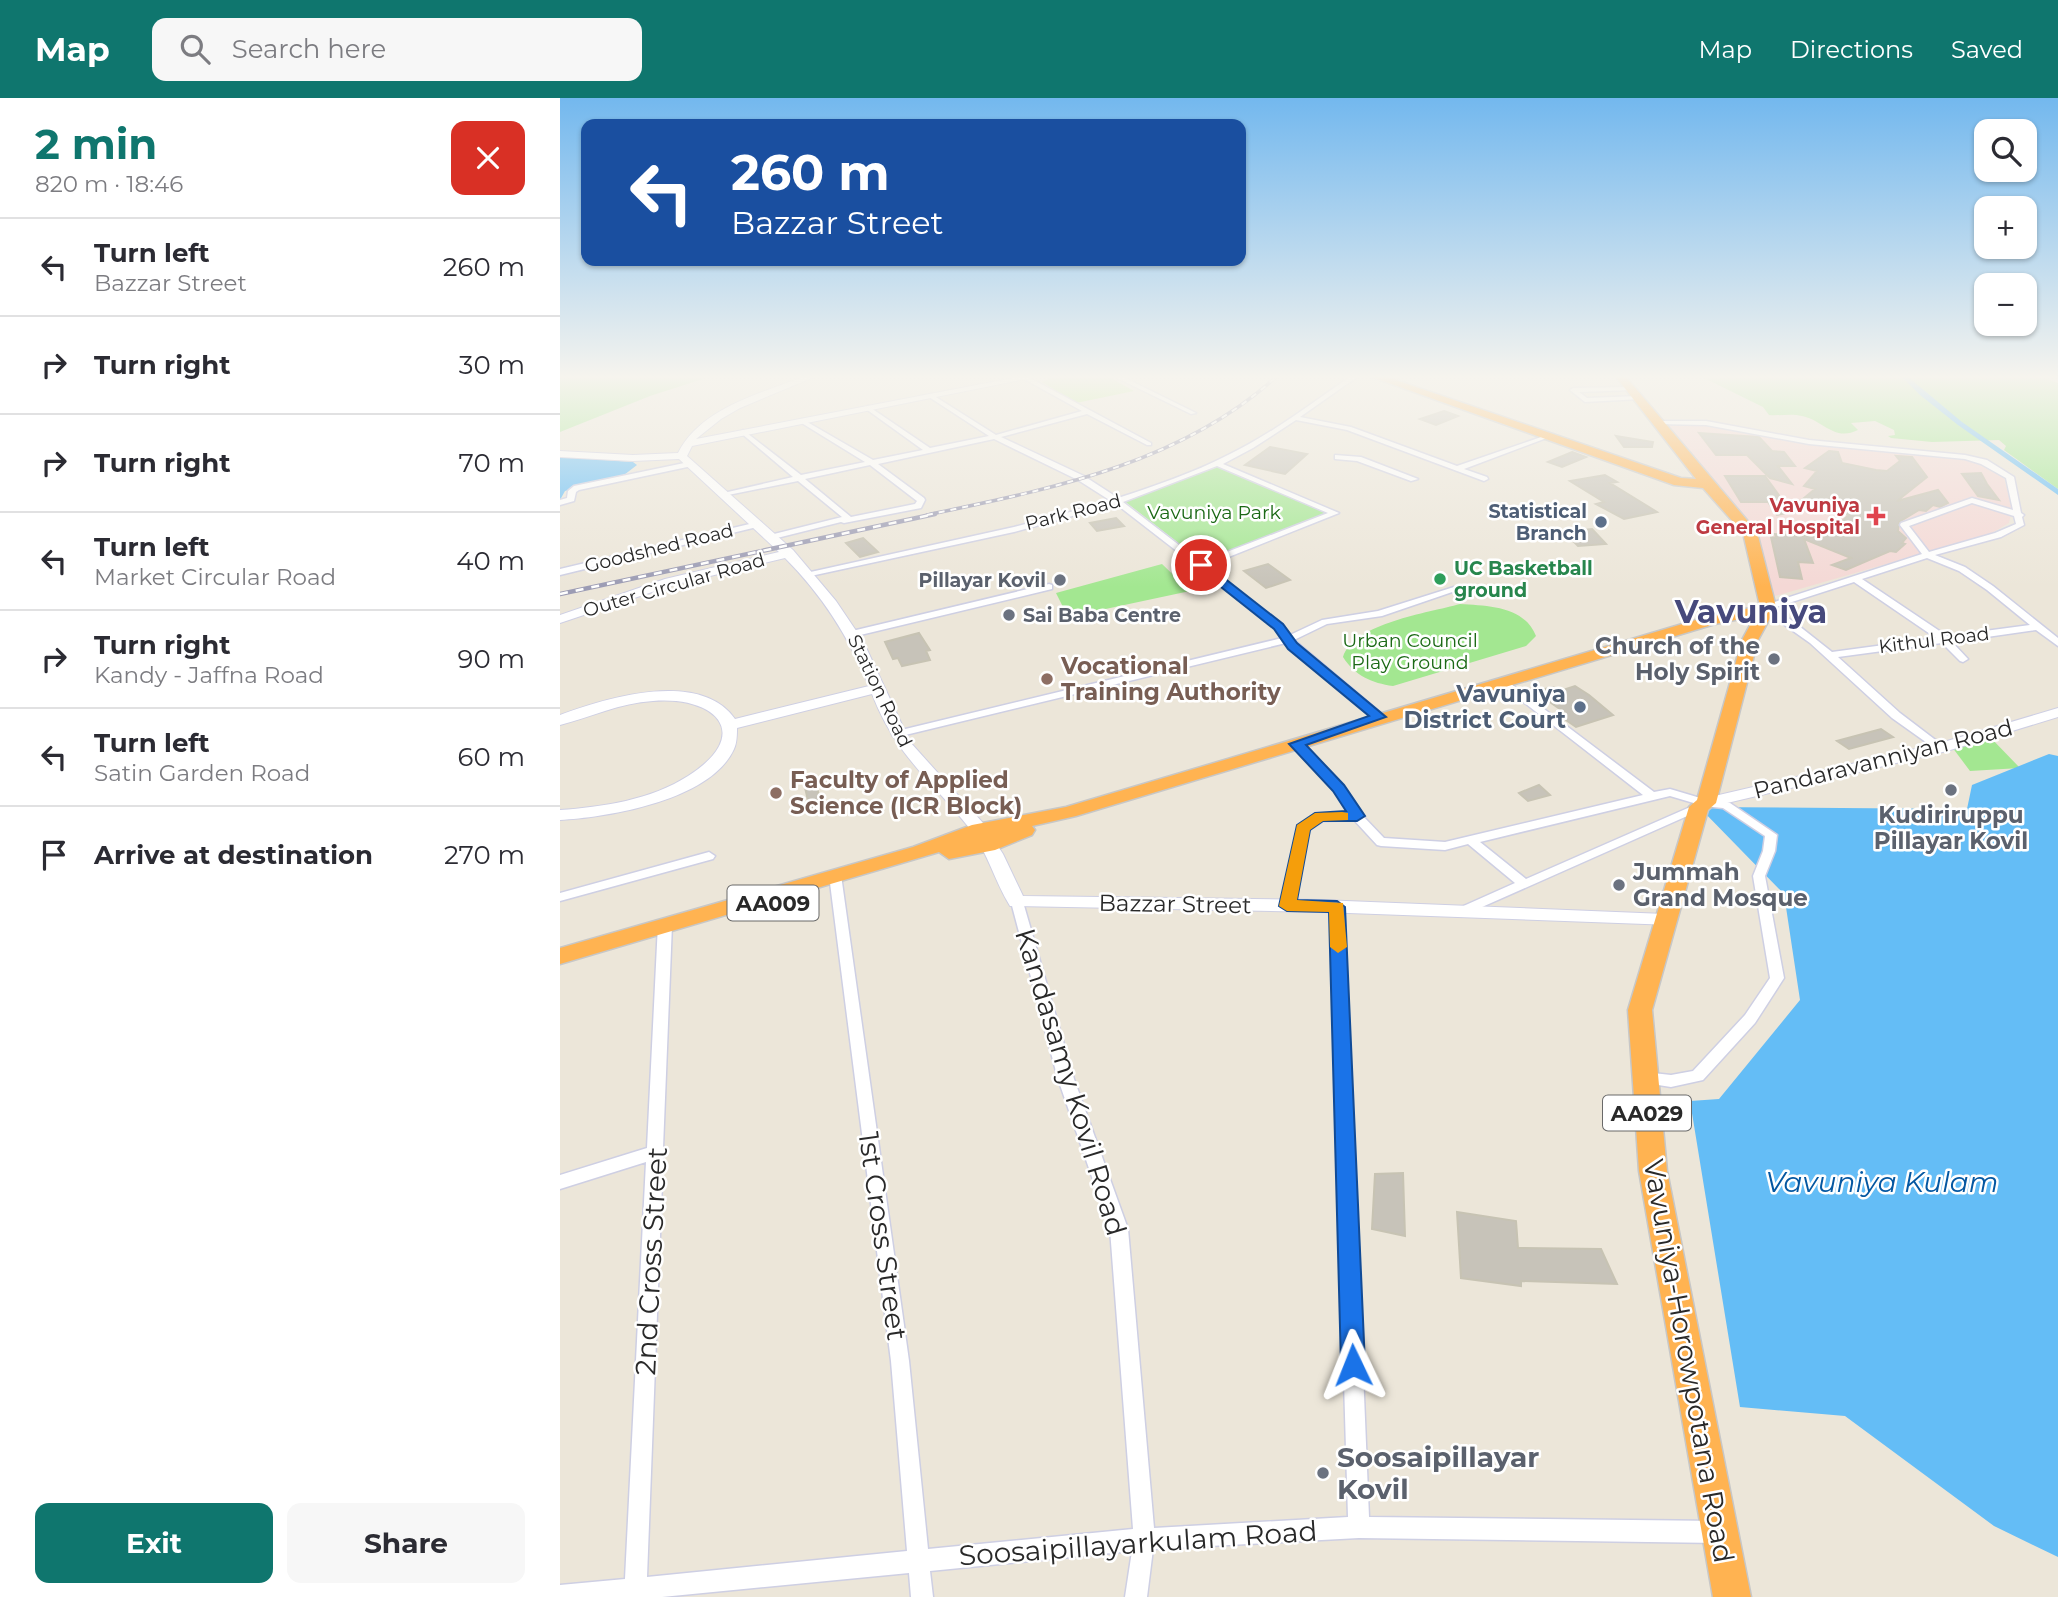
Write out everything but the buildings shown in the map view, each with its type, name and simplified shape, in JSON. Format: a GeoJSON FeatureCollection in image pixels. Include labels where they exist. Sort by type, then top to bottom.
{"type":"FeatureCollection","features":[{"type":"Feature","properties":{"kind":"highway"},"geometry":{"type":"LineString","coordinates":[[1581,447],[1721,500]]}},
{"type":"Feature","properties":{"kind":"highway"},"geometry":{"type":"LineString","coordinates":[[1678,447],[1750,532],[1767,605],[1748,620]]}},
{"type":"Feature","properties":{"kind":"highway"},"geometry":{"type":"LineString","coordinates":[[1633,465],[1704,480]]}},
{"type":"Feature","properties":{"kind":"highway"},"geometry":{"type":"LineString","coordinates":[[1658,475],[1679,482],[1704,480]]}},
{"type":"Feature","properties":{"kind":"highway"},"geometry":{"type":"LineString","coordinates":[[1748,620],[1761,583]]}},
{"type":"Feature","properties":{"kind":"highway","name":"Vavuniya-Horowpotana Road"},"geometry":{"type":"LineString","coordinates":[[1732,1597],[1653,1171],[1643,1078],[1640,1010],[1665,920],[1703,805],[1748,620],[1767,605]]}},
{"type":"Feature","properties":{"kind":"highway","name":"AA009"},"geometry":{"type":"LineString","coordinates":[[560,956],[664,930],[835,880],[923,859],[984,837],[1379,717],[1718,619],[1748,620]]}},
{"type":"Feature","properties":{"kind":"highway","name":"AA009"},"geometry":{"type":"LineString","coordinates":[[560,968],[664,930]]}},
{"type":"Feature","properties":{"kind":"main road"},"geometry":{"type":"LineString","coordinates":[[687,455],[690,447]]}},
{"type":"Feature","properties":{"kind":"main road"},"geometry":{"type":"LineString","coordinates":[[560,454],[633,458],[687,455],[707,447]]}},
{"type":"Feature","properties":{"kind":"main road","name":"Station Road"},"geometry":{"type":"LineString","coordinates":[[687,455],[723,494],[773,537],[809,575],[852,634],[879,688],[897,734],[917,763],[984,837]]}},
{"type":"Feature","properties":{"kind":"main road","name":"Outer Circular Road"},"geometry":{"type":"LineString","coordinates":[[560,619],[669,582],[789,553]]}},
{"type":"Feature","properties":{"kind":"main road"},"geometry":{"type":"LineString","coordinates":[[731,725],[879,688]]}},
{"type":"Feature","properties":{"kind":"main road"},"geometry":{"type":"LineString","coordinates":[[560,720],[619,701],[668,696],[698,700],[720,710],[731,725],[729,742],[717,761],[694,780],[662,796],[625,809],[586,815],[560,815]]}},
{"type":"Feature","properties":{"kind":"main road","name":"Pandaravanniyan Road"},"geometry":{"type":"LineString","coordinates":[[1703,805],[1941,748],[2058,712]]}},
{"type":"Feature","properties":{"kind":"main road"},"geometry":{"type":"LineString","coordinates":[[984,837],[1017,902]]}},
{"type":"Feature","properties":{"kind":"main road","name":"Bazzar Street"},"geometry":{"type":"LineString","coordinates":[[1017,902],[1337,907],[1665,920]]}},
{"type":"Feature","properties":{"kind":"street"},"geometry":{"type":"LineString","coordinates":[[762,447],[846,515],[848,518],[844,521]]}},
{"type":"Feature","properties":{"kind":"street"},"geometry":{"type":"LineString","coordinates":[[773,537],[920,504],[913,492],[845,447]]}},
{"type":"Feature","properties":{"kind":"street"},"geometry":{"type":"LineString","coordinates":[[924,447],[928,450]]}},
{"type":"Feature","properties":{"kind":"street"},"geometry":{"type":"LineString","coordinates":[[723,494],[944,447]]}},
{"type":"Feature","properties":{"kind":"street"},"geometry":{"type":"LineString","coordinates":[[1016,447],[1081,478],[1117,501],[1279,626],[1329,679],[1379,717]]}},
{"type":"Feature","properties":{"kind":"street","name":"Park Road"},"geometry":{"type":"LineString","coordinates":[[809,575],[1117,501],[1217,464],[1246,447]]}},
{"type":"Feature","properties":{"kind":"street"},"geometry":{"type":"LineString","coordinates":[[1399,447],[1484,479]]}},
{"type":"Feature","properties":{"kind":"street"},"geometry":{"type":"LineString","coordinates":[[1457,469],[1518,447]]}},
{"type":"Feature","properties":{"kind":"street"},"geometry":{"type":"LineString","coordinates":[[1767,605],[1927,555],[1998,536],[2020,526],[2020,515],[2010,477],[1976,459],[1858,447]]}},
{"type":"Feature","properties":{"kind":"street"},"geometry":{"type":"LineString","coordinates":[[560,503],[571,499],[572,491],[577,488],[687,455]]}},
{"type":"Feature","properties":{"kind":"street"},"geometry":{"type":"LineString","coordinates":[[1338,457],[1358,459],[1414,479]]}},
{"type":"Feature","properties":{"kind":"street"},"geometry":{"type":"LineString","coordinates":[[1201,565],[1335,513],[1217,464]]}},
{"type":"Feature","properties":{"kind":"street"},"geometry":{"type":"LineString","coordinates":[[2020,515],[1972,500],[1904,525],[1927,555],[1962,569],[2058,643]]}},
{"type":"Feature","properties":{"kind":"street","name":"Goodshed Road"},"geometry":{"type":"LineString","coordinates":[[560,572],[758,524]]}},
{"type":"Feature","properties":{"kind":"street"},"geometry":{"type":"LineString","coordinates":[[1854,578],[1944,638],[1963,659]]}},
{"type":"Feature","properties":{"kind":"street"},"geometry":{"type":"LineString","coordinates":[[852,634],[1049,587]]}},
{"type":"Feature","properties":{"kind":"street"},"geometry":{"type":"LineString","coordinates":[[897,734],[1289,639],[1325,622],[1379,614],[1457,589]]}},
{"type":"Feature","properties":{"kind":"street"},"geometry":{"type":"LineString","coordinates":[[1767,605],[1831,656],[1912,731],[1941,748]]}},
{"type":"Feature","properties":{"kind":"street","name":"Kithul Road"},"geometry":{"type":"LineString","coordinates":[[1831,656],[1944,638],[2038,627]]}},
{"type":"Feature","properties":{"kind":"street"},"geometry":{"type":"LineString","coordinates":[[1503,681],[1650,795]]}},
{"type":"Feature","properties":{"kind":"street"},"geometry":{"type":"LineString","coordinates":[[1296,744],[1339,788],[1357,816],[1381,842],[1446,846],[1584,815],[1650,795],[1670,792],[1703,805],[1726,805],[1771,835],[1769,851],[1759,876],[1777,978],[1750,1019],[1698,1076],[1671,1081],[1643,1078]]}},
{"type":"Feature","properties":{"kind":"street"},"geometry":{"type":"LineString","coordinates":[[1464,911],[1703,805]]}},
{"type":"Feature","properties":{"kind":"street"},"geometry":{"type":"LineString","coordinates":[[1287,906],[1303,828],[1320,817],[1357,816]]}},
{"type":"Feature","properties":{"kind":"street"},"geometry":{"type":"LineString","coordinates":[[1470,840],[1523,883]]}},
{"type":"Feature","properties":{"kind":"street"},"geometry":{"type":"LineString","coordinates":[[560,897],[709,856]]}},
{"type":"Feature","properties":{"kind":"street","name":"1st Cross Street"},"geometry":{"type":"LineString","coordinates":[[835,880],[900,1361],[922,1597]]}},
{"type":"Feature","properties":{"kind":"street","name":"Kandasamy Kovil Road"},"geometry":{"type":"LineString","coordinates":[[1017,902],[1066,1079],[1119,1229],[1144,1539],[1136,1597]]}},
{"type":"Feature","properties":{"kind":"street"},"geometry":{"type":"LineString","coordinates":[[1337,907],[1359,1527]]}},
{"type":"Feature","properties":{"kind":"street","name":"2nd Cross Street"},"geometry":{"type":"LineString","coordinates":[[636,1592],[657,1152],[664,930]]}},
{"type":"Feature","properties":{"kind":"street"},"geometry":{"type":"LineString","coordinates":[[560,1182],[657,1152]]}},
{"type":"Feature","properties":{"kind":"street","name":"Soosaipillayarkulam Road"},"geometry":{"type":"LineString","coordinates":[[560,1596],[636,1592],[918,1560],[1144,1539],[1359,1527],[1719,1532]]}},
{"type":"Feature","properties":{"kind":"shaded area","name":"Vavuniya General Hospital"},"geometry":{"type":"Polygon","coordinates":[[[1682,447],[1839,447],[1972,461],[2004,478],[2012,509],[2009,523],[1990,534],[1775,596],[1757,535],[1682,447]]]}},
{"type":"Feature","properties":{"kind":"green space"},"geometry":{"type":"Polygon","coordinates":[[[2006,447],[2058,447],[2058,489],[2004,450],[2006,447]]]}},
{"type":"Feature","properties":{"kind":"green space","name":"Vavuniya Park"},"geometry":{"type":"Polygon","coordinates":[[[1215,465],[1329,513],[1203,562],[1123,500],[1215,465]]]}},
{"type":"Feature","properties":{"kind":"green space"},"geometry":{"type":"Polygon","coordinates":[[[1162,564],[1190,591],[1068,617],[1056,593],[1162,564]]]}},
{"type":"Feature","properties":{"kind":"green space","name":"Urban Council Play Ground"},"geometry":{"type":"Polygon","coordinates":[[[1460,604],[1494,607],[1514,613],[1530,626],[1536,636],[1526,646],[1393,686],[1365,678],[1343,657],[1350,645],[1376,628],[1460,604]]]}},
{"type":"Feature","properties":{"kind":"green space"},"geometry":{"type":"Polygon","coordinates":[[[1989,736],[2020,768],[1970,771],[1952,747],[1989,736]]]}},
{"type":"Feature","properties":{"kind":"water"},"geometry":{"type":"Polygon","coordinates":[[[560,457],[633,462],[637,465],[624,475],[565,491],[560,500],[560,457]]]}},
{"type":"Feature","properties":{"kind":"water","name":"Vavuniya Kulam"},"geometry":{"type":"Polygon","coordinates":[[[2049,754],[2058,756],[2058,1557],[1994,1526],[1845,1416],[1740,1407],[1690,1101],[1719,1099],[1800,1000],[1784,894],[1699,807],[1967,809],[1972,785],[2049,754]]]}},
{"type":"Feature","properties":{"kind":"waterway"},"geometry":{"type":"LineString","coordinates":[[1994,447],[2058,493]]}},
{"type":"Feature","properties":{"kind":"railway"},"geometry":{"type":"LineString","coordinates":[[927,515],[1066,483],[1112,469],[1167,447]]}},
{"type":"Feature","properties":{"kind":"railway"},"geometry":{"type":"LineString","coordinates":[[560,594],[935,514]]}},
{"type":"Feature","properties":{"kind":"slow traffic"},"geometry":{"type":"LineString","coordinates":[[1338,947],[1337,907],[1287,906],[1303,828],[1309,821],[1320,817],[1342,816]]}},
{"type":"Feature","properties":{"kind":"place","name":"Vavuniya General Hospital"},"geometry":{"type":"Point","coordinates":[1876,516]}},
{"type":"Feature","properties":{"kind":"place","name":"Statistical Branch"},"geometry":{"type":"Point","coordinates":[1601,522]}},
{"type":"Feature","properties":{"kind":"place","name":"UC Basketball ground"},"geometry":{"type":"Point","coordinates":[1440,579]}},
{"type":"Feature","properties":{"kind":"place","name":"Pillayar Kovil"},"geometry":{"type":"Point","coordinates":[1060,580]}},
{"type":"Feature","properties":{"kind":"place","name":"Sai Baba Centre"},"geometry":{"type":"Point","coordinates":[1009,615]}},
{"type":"Feature","properties":{"kind":"place","name":"Church of the Holy Spirit"},"geometry":{"type":"Point","coordinates":[1774,659]}},
{"type":"Feature","properties":{"kind":"place","name":"Vocational Training Authority"},"geometry":{"type":"Point","coordinates":[1047,679]}},
{"type":"Feature","properties":{"kind":"place","name":"Vavuniya District Court"},"geometry":{"type":"Point","coordinates":[1580,707]}},
{"type":"Feature","properties":{"kind":"place","name":"Kudiriruppu Pillayar Kovil"},"geometry":{"type":"Point","coordinates":[1951,790]}},
{"type":"Feature","properties":{"kind":"place","name":"Faculty of Applied Science (ICR Block)"},"geometry":{"type":"Point","coordinates":[776,793]}},
{"type":"Feature","properties":{"kind":"place","name":"Jummah Grand Mosque"},"geometry":{"type":"Point","coordinates":[1619,885]}},
{"type":"Feature","properties":{"kind":"place","name":"Soosaipillayar Kovil"},"geometry":{"type":"Point","coordinates":[1323,1473]}},
{"type":"Feature","properties":{"kind":"district","name":"Vavuniya"},"geometry":{"type":"Point","coordinates":[1751,611]}},
{"type":"Feature","properties":{"kind":"route"},"geometry":{"type":"LineString","coordinates":[[1201,565],[1279,626],[1293,646],[1329,679],[1379,717],[1296,744],[1339,788],[1357,816],[1320,817],[1309,821],[1303,828],[1287,906],[1337,907],[1353,1365]]}}]}
